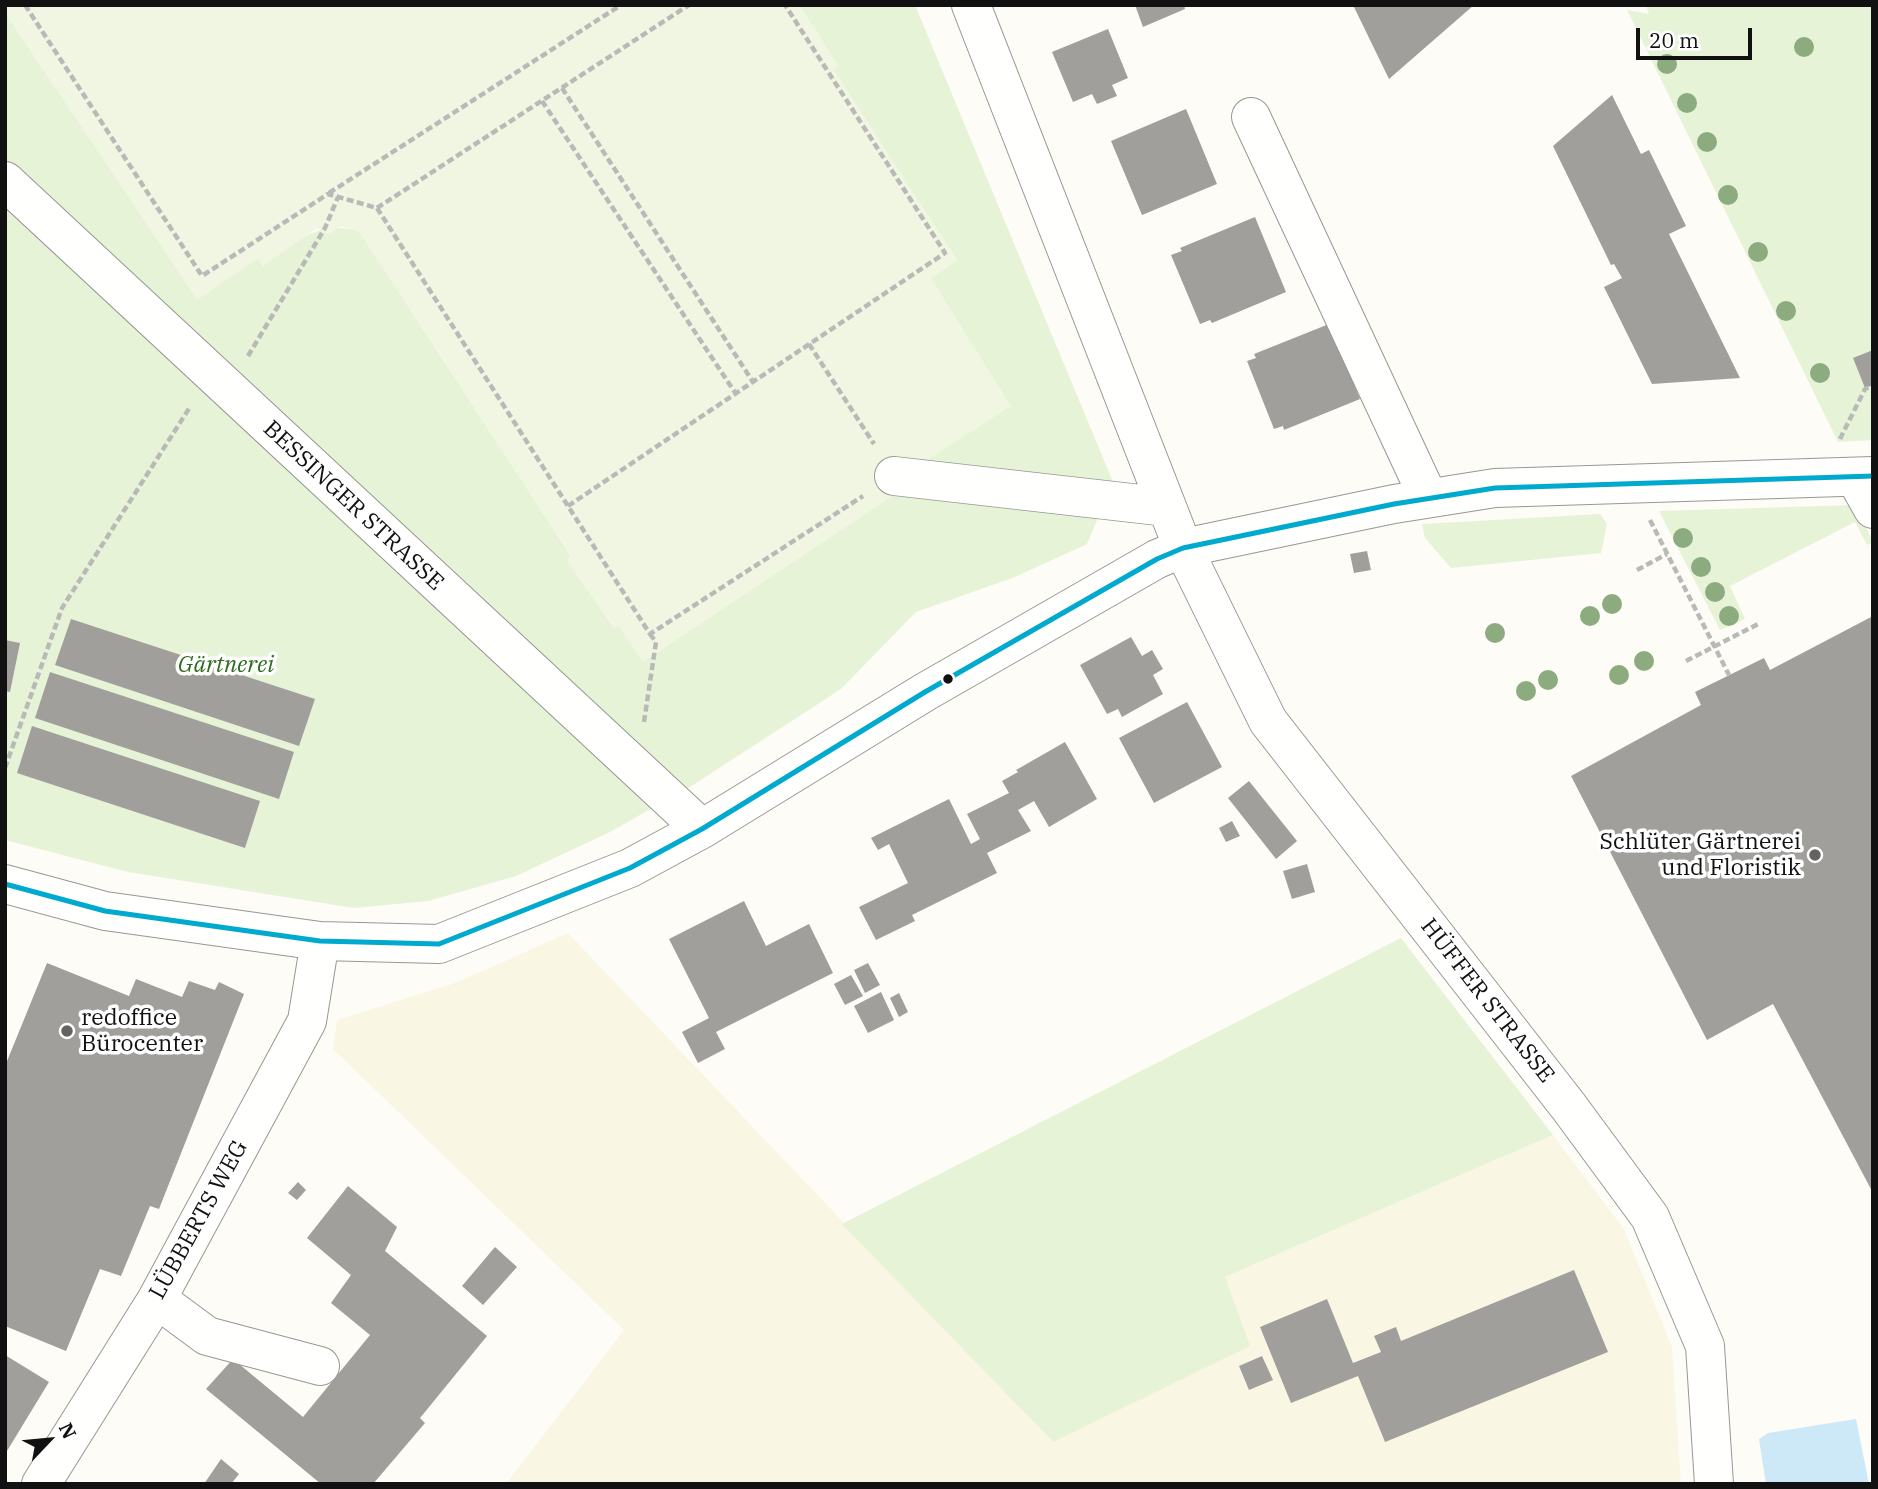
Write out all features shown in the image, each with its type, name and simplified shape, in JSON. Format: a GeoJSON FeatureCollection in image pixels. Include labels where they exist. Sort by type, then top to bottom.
{"type":"FeatureCollection","features":[{"type":"Feature","properties":{"kind":"street","name":"HÜFFER STRASSE"},"geometry":{"type":"LineString","coordinates":[[971,5],[1183,548],[1268,721],[1569,1107],[1650,1217],[1704,1346],[1714,1484]]}},
{"type":"Feature","properties":{"kind":"street"},"geometry":{"type":"LineString","coordinates":[[1251,117],[1428,497]]}},
{"type":"Feature","properties":{"kind":"street","name":"BESSINGER STRASSE"},"geometry":{"type":"LineString","coordinates":[[5,181],[228,368],[636,771],[702,830]]}},
{"type":"Feature","properties":{"kind":"street"},"geometry":{"type":"LineString","coordinates":[[894,476],[1167,508]]}},
{"type":"Feature","properties":{"kind":"street"},"geometry":{"type":"LineString","coordinates":[[5,884],[105,911],[320,941],[439,944],[630,869],[702,830],[925,692],[1157,559],[1183,548],[1428,497],[1495,488],[1861,485]]}},
{"type":"Feature","properties":{"kind":"street","name":"LÜBBERTS WEG"},"geometry":{"type":"LineString","coordinates":[[41,1484],[157,1299],[307,1021],[320,941]]}},
{"type":"Feature","properties":{"kind":"street"},"geometry":{"type":"LineString","coordinates":[[157,1299],[207,1336],[320,1366]]}},
{"type":"Feature","properties":{"kind":"path"},"geometry":{"type":"LineString","coordinates":[[25,5],[202,276],[621,5]]}},
{"type":"Feature","properties":{"kind":"path"},"geometry":{"type":"LineString","coordinates":[[377,208],[688,5]]}},
{"type":"Feature","properties":{"kind":"path"},"geometry":{"type":"LineString","coordinates":[[568,506],[945,253],[785,5]]}},
{"type":"Feature","properties":{"kind":"path"},"geometry":{"type":"LineString","coordinates":[[562,88],[753,382]]}},
{"type":"Feature","properties":{"kind":"path"},"geometry":{"type":"LineString","coordinates":[[542,101],[736,394]]}},
{"type":"Feature","properties":{"kind":"path"},"geometry":{"type":"LineString","coordinates":[[328,194],[377,208],[656,642],[636,771]]}},
{"type":"Feature","properties":{"kind":"path"},"geometry":{"type":"LineString","coordinates":[[5,768],[62,608],[325,228],[338,197]]}},
{"type":"Feature","properties":{"kind":"path"},"geometry":{"type":"LineString","coordinates":[[650,634],[894,476],[809,344]]}},
{"type":"Feature","properties":{"kind":"path"},"geometry":{"type":"LineString","coordinates":[[1861,485],[1840,439],[1865,389],[1873,386]]}},
{"type":"Feature","properties":{"kind":"path"},"geometry":{"type":"LineString","coordinates":[[1632,485],[1729,675]]}},
{"type":"Feature","properties":{"kind":"path"},"geometry":{"type":"LineString","coordinates":[[1637,570],[1667,554]]}},
{"type":"Feature","properties":{"kind":"path"},"geometry":{"type":"LineString","coordinates":[[1686,661],[1760,623]]}},
{"type":"Feature","properties":{"kind":"shaded area"},"geometry":{"type":"Polygon","coordinates":[[[568,933],[1053,1442],[1225,1277],[1553,1135],[1624,1229],[1672,1347],[1681,1484],[506,1484],[624,1330],[333,1049],[337,1020],[458,982],[568,933]]]}},
{"type":"Feature","properties":{"kind":"green space"},"geometry":{"type":"Polygon","coordinates":[[[5,5],[799,5],[839,66],[834,70],[957,260],[931,278],[1011,406],[912,470],[908,497],[894,495],[643,662],[619,626],[614,628],[567,560],[571,556],[359,231],[340,226],[330,235],[317,228],[263,266],[258,258],[197,300],[5,12],[5,5]]]}},
{"type":"Feature","properties":{"kind":"green space","name":"Gärtnerei"},"geometry":{"type":"Polygon","coordinates":[[[799,5],[915,5],[1113,482],[1087,544],[1015,577],[916,612],[841,689],[693,785],[610,832],[516,876],[428,901],[354,908],[128,872],[5,840],[5,12],[197,299],[258,258],[263,266],[297,241],[319,230],[344,228],[359,231],[571,556],[567,560],[614,628],[931,278],[957,260],[833,70],[838,66],[799,5]]]}},
{"type":"Feature","properties":{"kind":"green space"},"geometry":{"type":"Polygon","coordinates":[[[1646,5],[1873,5],[1873,440],[1838,442],[1627,10],[1649,14],[1646,5]]]}},
{"type":"Feature","properties":{"kind":"green space"},"geometry":{"type":"Polygon","coordinates":[[[1855,505],[1873,542],[1867,545],[1855,522],[1730,586],[1745,619],[1720,630],[1659,511],[1855,505]]]}},
{"type":"Feature","properties":{"kind":"green space"},"geometry":{"type":"Polygon","coordinates":[[[1600,514],[1607,524],[1601,553],[1451,568],[1425,538],[1422,524],[1600,514]]]}},
{"type":"Feature","properties":{"kind":"green space"},"geometry":{"type":"Polygon","coordinates":[[[1401,938],[1553,1135],[1225,1277],[1250,1346],[1053,1442],[842,1224],[1401,938]]]}},
{"type":"Feature","properties":{"kind":"water"},"geometry":{"type":"Polygon","coordinates":[[[1856,1419],[1869,1484],[1766,1484],[1759,1439],[1768,1433],[1856,1419]]]}},
{"type":"Feature","properties":{"kind":"building"},"geometry":{"type":"Polygon","coordinates":[[[1135,5],[1184,5],[1185,9],[1143,27],[1135,5]]]}},
{"type":"Feature","properties":{"kind":"building"},"geometry":{"type":"Polygon","coordinates":[[[1353,5],[1474,5],[1389,79],[1353,5]]]}},
{"type":"Feature","properties":{"kind":"building"},"geometry":{"type":"Polygon","coordinates":[[[1108,29],[1128,78],[1112,85],[1117,96],[1097,104],[1092,94],[1073,102],[1052,52],[1108,29]]]}},
{"type":"Feature","properties":{"kind":"building"},"geometry":{"type":"Polygon","coordinates":[[[1612,95],[1641,154],[1649,150],[1686,226],[1669,234],[1740,378],[1652,384],[1604,287],[1622,278],[1614,264],[1611,265],[1553,146],[1612,95]]]}},
{"type":"Feature","properties":{"kind":"building"},"geometry":{"type":"Polygon","coordinates":[[[1186,109],[1217,184],[1142,215],[1111,141],[1186,109]]]}},
{"type":"Feature","properties":{"kind":"building"},"geometry":{"type":"Polygon","coordinates":[[[1255,217],[1286,292],[1212,323],[1210,320],[1200,324],[1171,255],[1182,251],[1180,248],[1255,217]]]}},
{"type":"Feature","properties":{"kind":"building"},"geometry":{"type":"Polygon","coordinates":[[[1329,324],[1360,399],[1284,430],[1283,426],[1274,429],[1247,361],[1256,358],[1254,354],[1329,324]]]}},
{"type":"Feature","properties":{"kind":"building"},"geometry":{"type":"Polygon","coordinates":[[[1873,350],[1873,385],[1865,388],[1853,358],[1873,350]]]}},
{"type":"Feature","properties":{"kind":"building"},"geometry":{"type":"Polygon","coordinates":[[[1367,551],[1371,570],[1354,573],[1350,554],[1367,551]]]}},
{"type":"Feature","properties":{"kind":"building"},"geometry":{"type":"Polygon","coordinates":[[[1873,616],[1873,1193],[1773,1004],[1707,1040],[1571,776],[1701,705],[1695,692],[1764,658],[1770,670],[1873,616]]]}},
{"type":"Feature","properties":{"kind":"building"},"geometry":{"type":"Polygon","coordinates":[[[71,619],[315,699],[299,746],[55,665],[71,619]]]}},
{"type":"Feature","properties":{"kind":"building"},"geometry":{"type":"Polygon","coordinates":[[[1131,637],[1142,656],[1152,650],[1163,669],[1153,675],[1163,694],[1122,717],[1118,709],[1107,714],[1080,665],[1131,637]]]}},
{"type":"Feature","properties":{"kind":"building"},"geometry":{"type":"Polygon","coordinates":[[[5,640],[20,643],[10,692],[5,691],[5,640]]]}},
{"type":"Feature","properties":{"kind":"building"},"geometry":{"type":"Polygon","coordinates":[[[50,672],[294,752],[279,799],[35,718],[50,672]]]}},
{"type":"Feature","properties":{"kind":"building"},"geometry":{"type":"Polygon","coordinates":[[[1187,702],[1222,767],[1154,803],[1119,738],[1187,702]]]}},
{"type":"Feature","properties":{"kind":"building"},"geometry":{"type":"Polygon","coordinates":[[[32,726],[260,801],[245,848],[17,773],[32,726]]]}},
{"type":"Feature","properties":{"kind":"building"},"geometry":{"type":"Polygon","coordinates":[[[1065,742],[1097,799],[1049,827],[1034,801],[1018,810],[1031,831],[987,853],[997,873],[912,915],[915,921],[876,940],[859,907],[908,883],[889,844],[878,850],[871,838],[949,799],[971,844],[980,839],[967,814],[1009,793],[1002,781],[1065,742]]]}},
{"type":"Feature","properties":{"kind":"building"},"geometry":{"type":"Polygon","coordinates":[[[1249,781],[1297,841],[1276,859],[1228,798],[1249,781]]]}},
{"type":"Feature","properties":{"kind":"building"},"geometry":{"type":"Polygon","coordinates":[[[1232,821],[1240,836],[1226,842],[1219,828],[1232,821]]]}},
{"type":"Feature","properties":{"kind":"building"},"geometry":{"type":"Polygon","coordinates":[[[1307,864],[1315,892],[1292,899],[1283,871],[1307,864]]]}},
{"type":"Feature","properties":{"kind":"building"},"geometry":{"type":"Polygon","coordinates":[[[744,901],[766,946],[809,924],[833,973],[716,1032],[725,1049],[698,1063],[682,1032],[709,1018],[669,939],[744,901]]]}},
{"type":"Feature","properties":{"kind":"building"},"geometry":{"type":"Polygon","coordinates":[[[47,963],[129,996],[136,979],[182,997],[189,981],[215,990],[219,982],[244,994],[159,1209],[150,1206],[121,1276],[100,1269],[66,1351],[5,1326],[5,1066],[47,963]]]}},
{"type":"Feature","properties":{"kind":"building"},"geometry":{"type":"Polygon","coordinates":[[[868,963],[880,985],[865,993],[854,970],[868,963]]]}},
{"type":"Feature","properties":{"kind":"building"},"geometry":{"type":"Polygon","coordinates":[[[851,975],[863,996],[845,1005],[834,984],[851,975]]]}},
{"type":"Feature","properties":{"kind":"building"},"geometry":{"type":"Polygon","coordinates":[[[881,992],[894,1020],[868,1033],[854,1006],[881,992]]]}},
{"type":"Feature","properties":{"kind":"building"},"geometry":{"type":"Polygon","coordinates":[[[899,993],[908,1012],[899,1017],[890,998],[899,993]]]}},
{"type":"Feature","properties":{"kind":"building"},"geometry":{"type":"Polygon","coordinates":[[[298,1182],[306,1190],[297,1200],[288,1193],[298,1182]]]}},
{"type":"Feature","properties":{"kind":"building"},"geometry":{"type":"Polygon","coordinates":[[[348,1186],[397,1227],[385,1251],[487,1336],[420,1418],[425,1423],[373,1484],[321,1484],[206,1389],[233,1359],[303,1417],[370,1335],[331,1303],[351,1275],[307,1238],[348,1186]]]}},
{"type":"Feature","properties":{"kind":"building"},"geometry":{"type":"Polygon","coordinates":[[[495,1247],[517,1267],[483,1305],[462,1286],[495,1247]]]}},
{"type":"Feature","properties":{"kind":"building"},"geometry":{"type":"Polygon","coordinates":[[[1574,1270],[1608,1352],[1385,1442],[1358,1376],[1291,1403],[1260,1327],[1327,1299],[1353,1363],[1381,1352],[1374,1336],[1396,1327],[1401,1341],[1574,1270]]]}},
{"type":"Feature","properties":{"kind":"building"},"geometry":{"type":"Polygon","coordinates":[[[5,1355],[49,1382],[7,1451],[5,1449],[5,1355]]]}},
{"type":"Feature","properties":{"kind":"building"},"geometry":{"type":"Polygon","coordinates":[[[1262,1356],[1273,1380],[1249,1390],[1239,1366],[1262,1356]]]}},
{"type":"Feature","properties":{"kind":"building"},"geometry":{"type":"Polygon","coordinates":[[[221,1459],[239,1474],[231,1484],[204,1484],[221,1459]]]}},
{"type":"Feature","properties":{"kind":"transit line"},"geometry":{"type":"LineString","coordinates":[[5,884],[105,911],[320,941],[439,944],[630,868],[702,829],[925,692],[1157,559],[1183,548],[1394,504],[1495,488],[1873,476]]}},
{"type":"Feature","properties":{"kind":"place","name":"Schlüter Gärtnerei und Floristik"},"geometry":{"type":"Point","coordinates":[1815,855]}},
{"type":"Feature","properties":{"kind":"place","name":"redoffice Bürocenter"},"geometry":{"type":"Point","coordinates":[67,1031]}}]}
